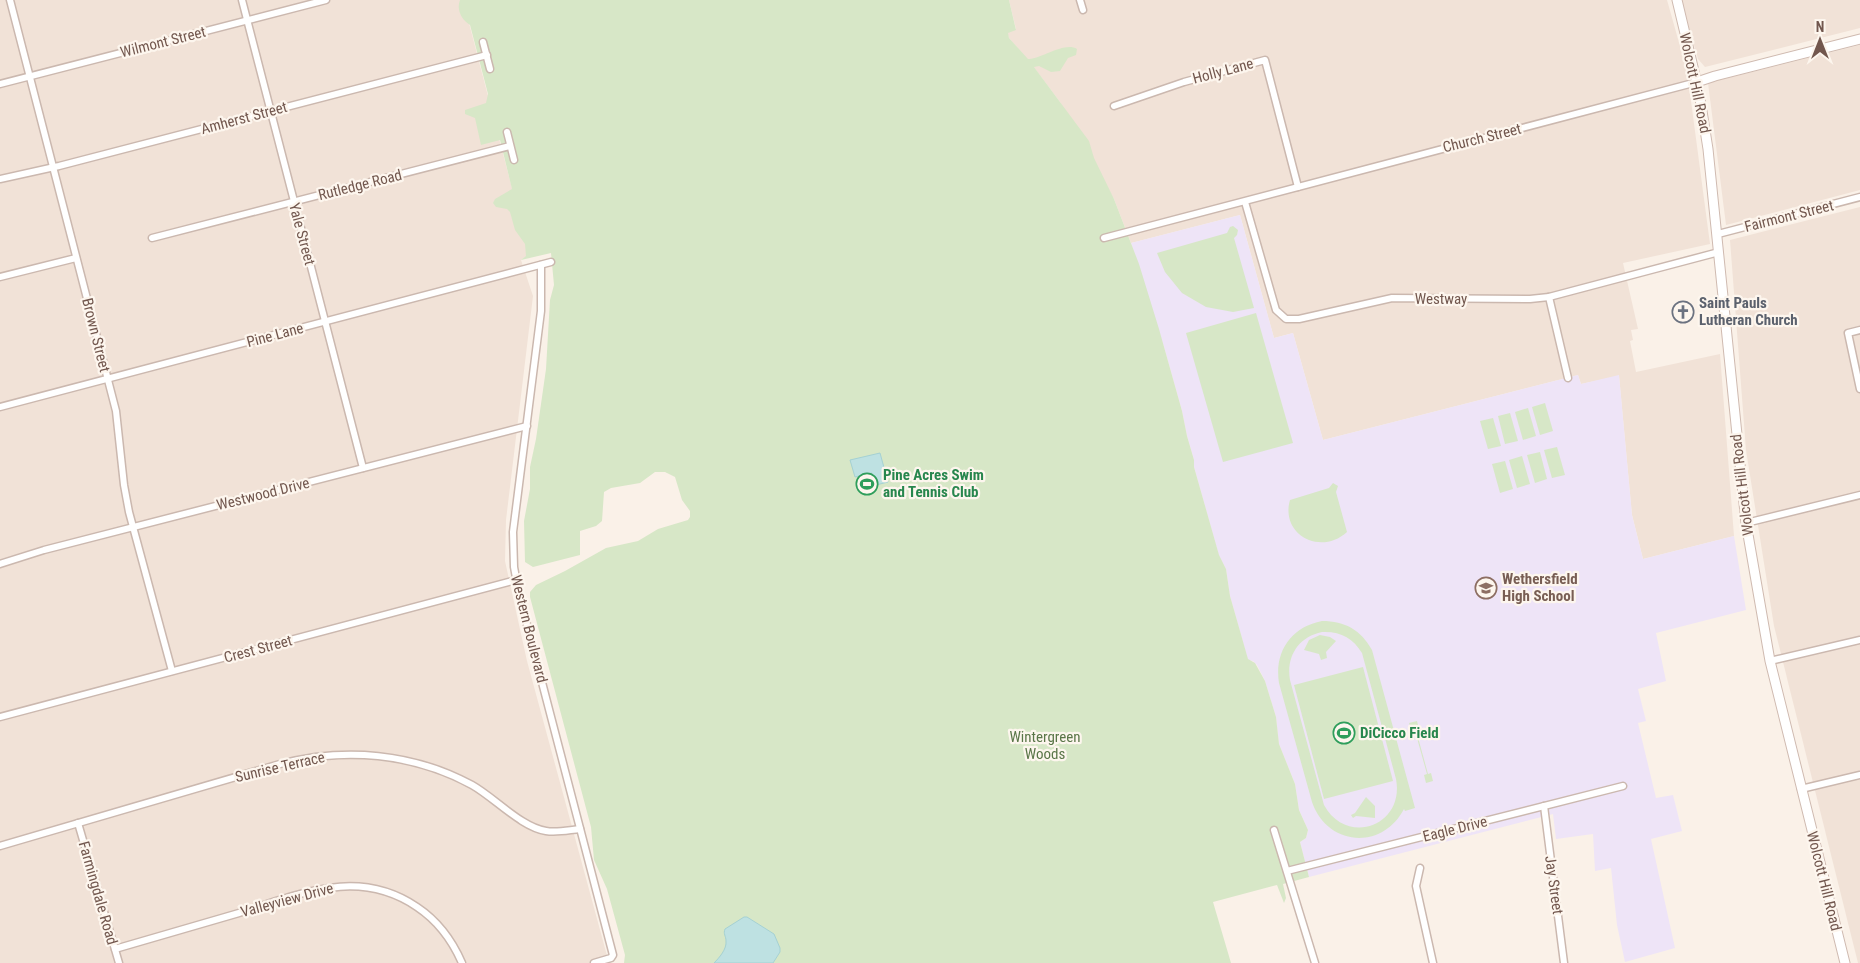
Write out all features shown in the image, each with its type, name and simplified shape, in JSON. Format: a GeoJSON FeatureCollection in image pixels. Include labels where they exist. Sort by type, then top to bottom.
{"type":"FeatureCollection","features":[{"type":"Feature","properties":{"kind":"street","name":"Brown Street"},"geometry":{"type":"LineString","coordinates":[[10,0],[108,379],[117,417],[125,492],[172,671]]}},
{"type":"Feature","properties":{"kind":"street","name":"Yale Street"},"geometry":{"type":"LineString","coordinates":[[242,0],[363,468]]}},
{"type":"Feature","properties":{"kind":"street","name":"Wilmont Street"},"geometry":{"type":"LineString","coordinates":[[0,84],[326,0]]}},
{"type":"Feature","properties":{"kind":"street"},"geometry":{"type":"LineString","coordinates":[[1080,0],[1083,10]]}},
{"type":"Feature","properties":{"kind":"street","name":"Wolcott Hill Road"},"geometry":{"type":"LineString","coordinates":[[1677,0],[1698,82],[1708,149],[1746,523],[1770,661],[1845,963]]}},
{"type":"Feature","properties":{"kind":"street","name":"Church Street"},"geometry":{"type":"LineString","coordinates":[[1104,238],[1860,39]]}},
{"type":"Feature","properties":{"kind":"street"},"geometry":{"type":"LineString","coordinates":[[484,42],[490,69]]}},
{"type":"Feature","properties":{"kind":"street","name":"Amherst Street"},"geometry":{"type":"LineString","coordinates":[[0,179],[487,55]]}},
{"type":"Feature","properties":{"kind":"street","name":"Holly Lane"},"geometry":{"type":"LineString","coordinates":[[1114,106],[1184,82],[1265,60],[1298,187]]}},
{"type":"Feature","properties":{"kind":"street"},"geometry":{"type":"LineString","coordinates":[[507,132],[514,160]]}},
{"type":"Feature","properties":{"kind":"street","name":"Rutledge Road"},"geometry":{"type":"LineString","coordinates":[[152,238],[510,146]]}},
{"type":"Feature","properties":{"kind":"street","name":"Fairmont Street"},"geometry":{"type":"LineString","coordinates":[[1718,234],[1860,197]]}},
{"type":"Feature","properties":{"kind":"street","name":"Westway"},"geometry":{"type":"LineString","coordinates":[[1245,202],[1276,310],[1286,319],[1299,319],[1392,298],[1530,299],[1549,296],[1719,252]]}},
{"type":"Feature","properties":{"kind":"street"},"geometry":{"type":"LineString","coordinates":[[0,278],[76,258]]}},
{"type":"Feature","properties":{"kind":"street","name":"Pine Lane"},"geometry":{"type":"LineString","coordinates":[[0,407],[550,262]]}},
{"type":"Feature","properties":{"kind":"street","name":"Western Boulevard"},"geometry":{"type":"LineString","coordinates":[[541,265],[541,311],[514,532],[513,554],[516,580],[613,957],[594,963]]}},
{"type":"Feature","properties":{"kind":"street"},"geometry":{"type":"LineString","coordinates":[[1549,296],[1568,378]]}},
{"type":"Feature","properties":{"kind":"street"},"geometry":{"type":"LineString","coordinates":[[1860,330],[1848,333],[1860,388]]}},
{"type":"Feature","properties":{"kind":"street","name":"Westwood Drive"},"geometry":{"type":"LineString","coordinates":[[0,564],[37,552],[527,426]]}},
{"type":"Feature","properties":{"kind":"street"},"geometry":{"type":"LineString","coordinates":[[1746,523],[1860,496]]}},
{"type":"Feature","properties":{"kind":"street","name":"Crest Street"},"geometry":{"type":"LineString","coordinates":[[0,717],[516,580]]}},
{"type":"Feature","properties":{"kind":"street"},"geometry":{"type":"LineString","coordinates":[[1770,661],[1860,640]]}},
{"type":"Feature","properties":{"kind":"street","name":"Sunrise Terrace"},"geometry":{"type":"LineString","coordinates":[[0,846],[289,762],[320,756],[352,754],[407,760],[452,775],[479,789],[523,821],[540,830],[553,832],[580,829]]}},
{"type":"Feature","properties":{"kind":"street"},"geometry":{"type":"LineString","coordinates":[[1801,789],[1860,775]]}},
{"type":"Feature","properties":{"kind":"street","name":"Eagle Drive"},"geometry":{"type":"LineString","coordinates":[[1287,871],[1623,786]]}},
{"type":"Feature","properties":{"kind":"street","name":"Jay Street"},"geometry":{"type":"LineString","coordinates":[[1544,806],[1564,963]]}},
{"type":"Feature","properties":{"kind":"street","name":"Farmingdale Road"},"geometry":{"type":"LineString","coordinates":[[78,823],[119,963]]}},
{"type":"Feature","properties":{"kind":"street"},"geometry":{"type":"LineString","coordinates":[[1274,830],[1315,963]]}},
{"type":"Feature","properties":{"kind":"street"},"geometry":{"type":"LineString","coordinates":[[1420,868],[1416,886],[1433,963]]}},
{"type":"Feature","properties":{"kind":"street","name":"Valleyview Drive"},"geometry":{"type":"LineString","coordinates":[[115,949],[316,890],[351,885],[365,886],[400,897],[432,918],[445,932],[462,963]]}},
{"type":"Feature","properties":{"kind":"shaded area"},"geometry":{"type":"Polygon","coordinates":[[[0,0],[463,0],[525,238],[527,256],[521,260],[533,296],[506,520],[505,561],[527,661],[609,963],[0,963],[0,0]]]}},
{"type":"Feature","properties":{"kind":"shaded area"},"geometry":{"type":"Polygon","coordinates":[[[1009,0],[1667,0],[1687,71],[1710,244],[1623,263],[1638,329],[1631,330],[1633,340],[1630,341],[1636,372],[1720,354],[1734,536],[1643,559],[1632,515],[1619,376],[1581,384],[1578,375],[1323,440],[1293,333],[1274,338],[1240,215],[1131,243],[1114,199],[1060,102],[1009,38],[1007,32],[1016,29],[1009,0]]]}},
{"type":"Feature","properties":{"kind":"shaded area"},"geometry":{"type":"Polygon","coordinates":[[[1681,0],[1860,0],[1860,28],[1705,67],[1698,59],[1681,0]]]}},
{"type":"Feature","properties":{"kind":"shaded area"},"geometry":{"type":"Polygon","coordinates":[[[1860,45],[1860,190],[1726,225],[1708,83],[1860,45]]]}},
{"type":"Feature","properties":{"kind":"shaded area"},"geometry":{"type":"Polygon","coordinates":[[[1860,207],[1860,963],[1858,963],[1774,626],[1746,450],[1730,240],[1860,207]]]}},
{"type":"Feature","properties":{"kind":"shaded area","name":"Wethersfield High School"},"geometry":{"type":"Polygon","coordinates":[[[1240,215],[1274,338],[1293,333],[1323,440],[1578,375],[1581,384],[1619,375],[1632,515],[1643,559],[1734,536],[1746,610],[1656,633],[1666,681],[1638,689],[1646,721],[1638,723],[1656,798],[1673,795],[1682,831],[1651,839],[1675,948],[1625,962],[1617,925],[1611,868],[1595,871],[1593,834],[1556,839],[1553,814],[1309,877],[1300,842],[1306,838],[1308,830],[1299,810],[1295,784],[1279,744],[1276,717],[1265,681],[1257,665],[1253,661],[1248,660],[1230,596],[1226,569],[1219,556],[1194,467],[1182,411],[1131,243],[1240,215]]]}},
{"type":"Feature","properties":{"kind":"green space","name":"Wintergreen Woods"},"geometry":{"type":"Polygon","coordinates":[[[460,0],[1009,0],[1016,30],[1008,33],[1009,38],[1028,59],[1066,47],[1077,49],[1076,55],[1068,58],[1060,71],[1051,72],[1039,66],[1034,67],[1089,141],[1094,158],[1114,199],[1139,264],[1182,411],[1194,467],[1219,555],[1226,569],[1230,596],[1248,659],[1255,663],[1265,681],[1276,717],[1279,744],[1295,784],[1299,810],[1308,830],[1306,838],[1300,842],[1309,877],[1283,884],[1286,898],[1284,903],[1277,885],[1213,902],[1231,963],[624,963],[625,955],[607,889],[594,860],[591,827],[530,592],[536,585],[606,548],[638,541],[658,529],[688,520],[690,511],[682,500],[675,477],[665,472],[655,472],[640,483],[611,488],[604,492],[602,521],[596,526],[580,531],[580,555],[533,567],[525,562],[524,521],[530,489],[530,467],[546,369],[550,300],[554,285],[551,253],[521,260],[526,256],[525,244],[515,230],[510,212],[507,209],[496,207],[493,203],[495,199],[512,189],[500,140],[481,145],[475,118],[465,114],[465,110],[486,103],[488,94],[470,25],[462,18],[459,11],[460,0]]]}},
{"type":"Feature","properties":{"kind":"green space"},"geometry":{"type":"Polygon","coordinates":[[[1233,226],[1238,230],[1234,238],[1254,308],[1233,312],[1206,307],[1182,293],[1165,272],[1157,253],[1227,233],[1230,227],[1233,226]]]}},
{"type":"Feature","properties":{"kind":"green space"},"geometry":{"type":"Polygon","coordinates":[[[1256,313],[1293,443],[1223,462],[1186,333],[1256,313]]]}},
{"type":"Feature","properties":{"kind":"green space"},"geometry":{"type":"Polygon","coordinates":[[[1545,403],[1553,431],[1540,435],[1532,407],[1545,403]]]}},
{"type":"Feature","properties":{"kind":"green space"},"geometry":{"type":"Polygon","coordinates":[[[1528,408],[1536,436],[1523,440],[1515,412],[1528,408]]]}},
{"type":"Feature","properties":{"kind":"green space"},"geometry":{"type":"Polygon","coordinates":[[[1510,413],[1518,441],[1505,444],[1498,416],[1510,413]]]}},
{"type":"Feature","properties":{"kind":"green space"},"geometry":{"type":"Polygon","coordinates":[[[1493,418],[1501,446],[1488,449],[1480,421],[1493,418]]]}},
{"type":"Feature","properties":{"kind":"green space"},"geometry":{"type":"Polygon","coordinates":[[[1557,447],[1565,475],[1552,478],[1544,450],[1557,447]]]}},
{"type":"Feature","properties":{"kind":"green space"},"geometry":{"type":"Polygon","coordinates":[[[1540,452],[1547,479],[1535,483],[1527,455],[1540,452]]]}},
{"type":"Feature","properties":{"kind":"green space"},"geometry":{"type":"Polygon","coordinates":[[[1522,456],[1530,484],[1517,488],[1509,460],[1522,456]]]}},
{"type":"Feature","properties":{"kind":"green space"},"geometry":{"type":"Polygon","coordinates":[[[1505,461],[1513,489],[1500,493],[1492,464],[1505,461]]]}},
{"type":"Feature","properties":{"kind":"green space"},"geometry":{"type":"Polygon","coordinates":[[[1333,483],[1338,486],[1336,492],[1347,532],[1337,539],[1326,542],[1315,542],[1305,538],[1297,532],[1291,523],[1289,512],[1290,500],[1329,488],[1333,483]]]}},
{"type":"Feature","properties":{"kind":"green space"},"geometry":{"type":"Polygon","coordinates":[[[1330,621],[1345,625],[1363,637],[1372,650],[1415,808],[1405,811],[1404,809],[1394,823],[1382,832],[1369,837],[1355,838],[1342,835],[1330,828],[1319,817],[1312,802],[1279,683],[1279,661],[1282,651],[1293,635],[1311,624],[1330,621]],[[1322,632],[1306,638],[1300,643],[1292,656],[1289,672],[1290,680],[1324,805],[1334,818],[1346,825],[1359,828],[1372,825],[1383,819],[1392,809],[1396,795],[1396,779],[1362,653],[1345,636],[1322,632]]]}},
{"type":"Feature","properties":{"kind":"green space"},"geometry":{"type":"Polygon","coordinates":[[[1320,635],[1330,637],[1336,641],[1326,652],[1327,658],[1321,660],[1319,654],[1304,650],[1309,640],[1320,635]]]}},
{"type":"Feature","properties":{"kind":"green space","name":"DiCicco Field"},"geometry":{"type":"Polygon","coordinates":[[[1363,667],[1393,781],[1324,799],[1294,685],[1363,667]]]}},
{"type":"Feature","properties":{"kind":"green space"},"geometry":{"type":"Polygon","coordinates":[[[1417,721],[1419,729],[1416,730],[1428,774],[1431,773],[1433,781],[1426,783],[1424,775],[1427,774],[1415,731],[1412,731],[1409,723],[1417,721]]]}},
{"type":"Feature","properties":{"kind":"green space"},"geometry":{"type":"Polygon","coordinates":[[[1366,797],[1375,806],[1375,818],[1356,816],[1353,818],[1351,815],[1355,813],[1366,797]]]}},
{"type":"Feature","properties":{"kind":"water"},"geometry":{"type":"Polygon","coordinates":[[[880,453],[888,482],[876,485],[872,473],[855,477],[850,460],[880,453]]]}},
{"type":"Feature","properties":{"kind":"water"},"geometry":{"type":"Polygon","coordinates":[[[744,917],[774,934],[780,952],[773,963],[714,963],[725,947],[725,929],[744,917]]]}},
{"type":"Feature","properties":{"kind":"place","name":"Saint Pauls Lutheran Church"},"geometry":{"type":"Point","coordinates":[1683,312]}},
{"type":"Feature","properties":{"kind":"place","name":"Pine Acres Swim and Tennis Club"},"geometry":{"type":"Point","coordinates":[867,484]}},
{"type":"Feature","properties":{"kind":"place","name":"Wethersfield High School"},"geometry":{"type":"Point","coordinates":[1486,588]}},
{"type":"Feature","properties":{"kind":"place","name":"DiCicco Field"},"geometry":{"type":"Point","coordinates":[1344,733]}}]}
